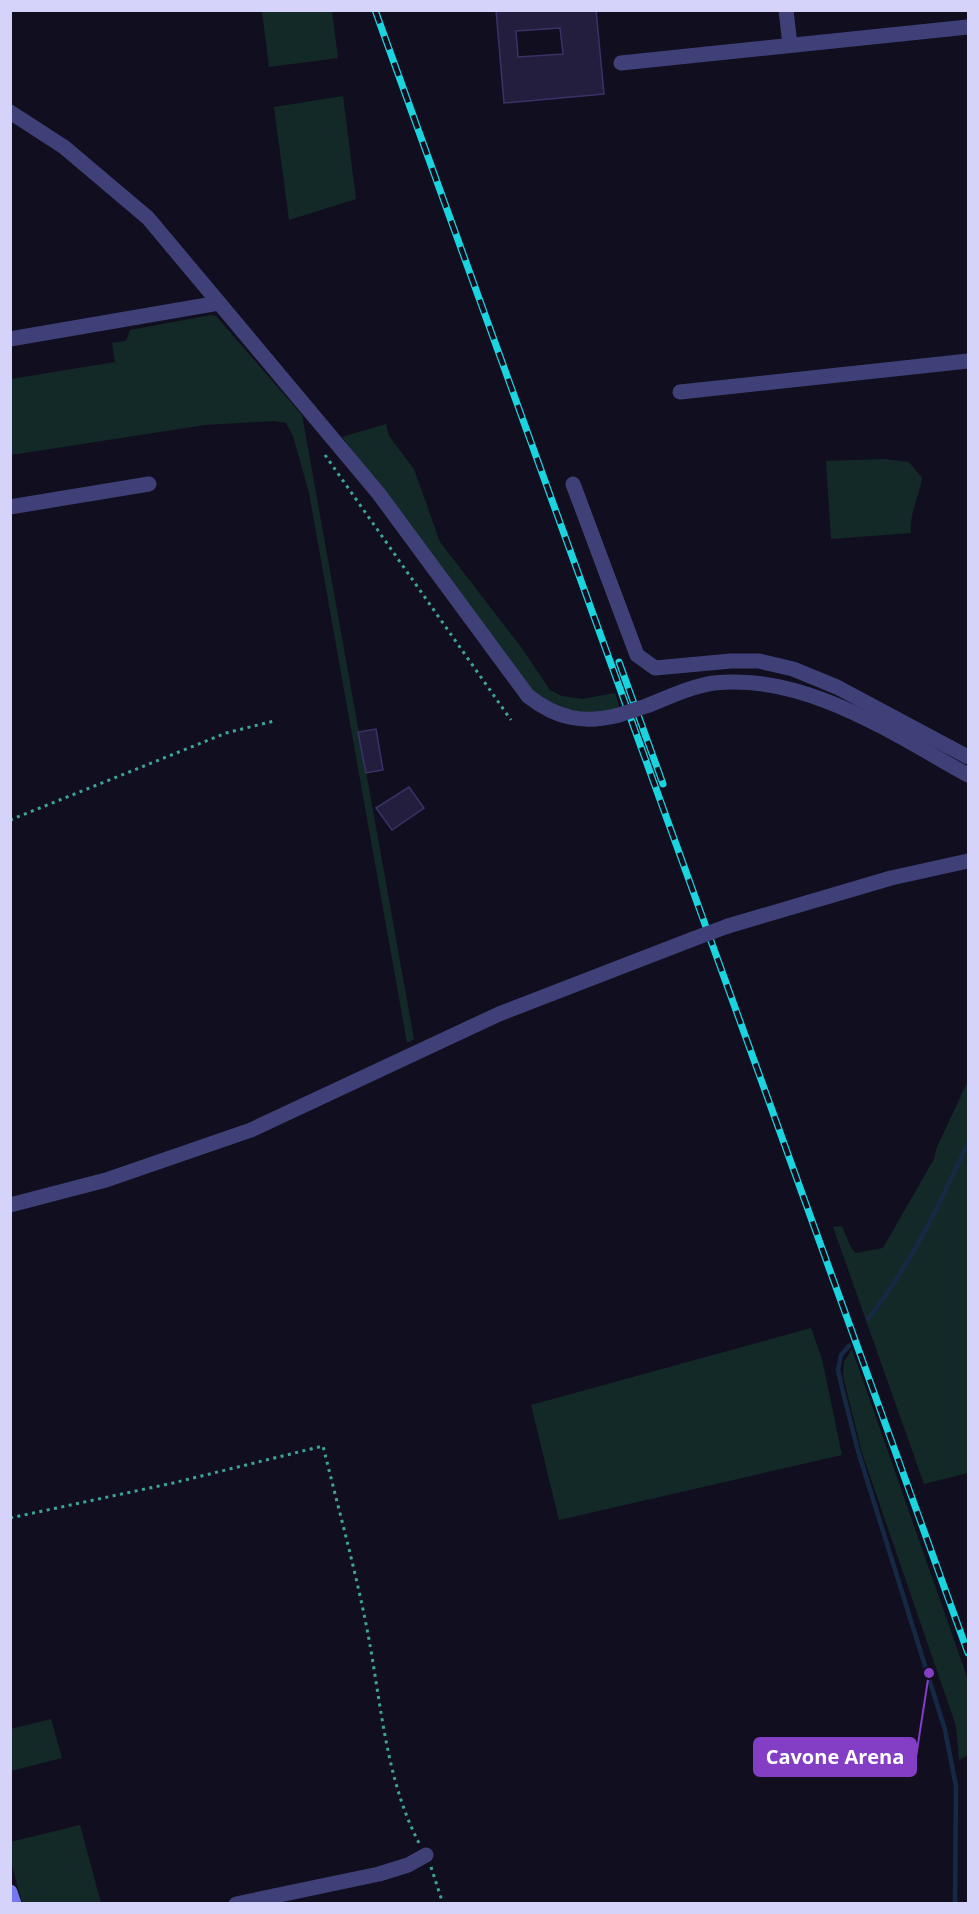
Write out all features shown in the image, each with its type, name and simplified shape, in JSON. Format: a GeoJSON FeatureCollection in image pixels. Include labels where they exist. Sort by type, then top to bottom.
{"type":"FeatureCollection","features":[{"type":"Feature","properties":{"kind":"street"},"geometry":{"type":"LineString","coordinates":[[786,10],[790,45]]}},
{"type":"Feature","properties":{"kind":"street"},"geometry":{"type":"LineString","coordinates":[[621,63],[969,27]]}},
{"type":"Feature","properties":{"kind":"street"},"geometry":{"type":"LineString","coordinates":[[10,112],[64,147],[148,218],[379,494],[528,696],[545,709],[572,719],[588,720],[620,715],[713,683],[764,684],[793,690],[842,708],[969,775]]}},
{"type":"Feature","properties":{"kind":"street"},"geometry":{"type":"LineString","coordinates":[[10,339],[219,303]]}},
{"type":"Feature","properties":{"kind":"street"},"geometry":{"type":"LineString","coordinates":[[680,392],[969,361]]}},
{"type":"Feature","properties":{"kind":"street"},"geometry":{"type":"LineString","coordinates":[[10,507],[149,484]]}},
{"type":"Feature","properties":{"kind":"street"},"geometry":{"type":"LineString","coordinates":[[573,484],[637,655],[642,661],[655,668],[731,660],[759,661],[793,669],[837,687],[969,757]]}},
{"type":"Feature","properties":{"kind":"street"},"geometry":{"type":"LineString","coordinates":[[10,1205],[106,1180],[240,1135],[499,1014],[728,926],[891,878],[969,861]]}},
{"type":"Feature","properties":{"kind":"street"},"geometry":{"type":"LineString","coordinates":[[236,1904],[379,1874],[408,1865],[426,1855]]}},
{"type":"Feature","properties":{"kind":"street"},"geometry":{"type":"LineString","coordinates":[[10,1892],[14,1904]]}},
{"type":"Feature","properties":{"kind":"path"},"geometry":{"type":"LineString","coordinates":[[330,435],[323,444],[323,452],[511,720]]}},
{"type":"Feature","properties":{"kind":"path"},"geometry":{"type":"LineString","coordinates":[[10,820],[98,782],[226,733],[274,721]]}},
{"type":"Feature","properties":{"kind":"path"},"geometry":{"type":"LineString","coordinates":[[10,1518],[173,1484],[323,1446],[367,1630],[393,1772],[408,1822],[438,1881],[443,1904]]}},
{"type":"Feature","properties":{"kind":"green space"},"geometry":{"type":"Polygon","coordinates":[[[262,11],[332,11],[338,58],[269,67],[262,11]]]}},
{"type":"Feature","properties":{"kind":"green space"},"geometry":{"type":"Polygon","coordinates":[[[343,96],[356,199],[289,220],[274,107],[343,96]]]}},
{"type":"Feature","properties":{"kind":"green space"},"geometry":{"type":"Polygon","coordinates":[[[216,316],[302,415],[414,1039],[407,1043],[309,493],[293,436],[286,423],[275,421],[205,425],[11,455],[11,379],[115,362],[112,343],[126,341],[130,330],[216,316]]]}},
{"type":"Feature","properties":{"kind":"green space"},"geometry":{"type":"Polygon","coordinates":[[[386,424],[389,436],[414,469],[440,542],[521,647],[550,690],[562,696],[582,699],[615,693],[621,712],[563,712],[531,690],[342,437],[386,424]]]}},
{"type":"Feature","properties":{"kind":"green space"},"geometry":{"type":"Polygon","coordinates":[[[884,459],[909,462],[922,478],[913,512],[911,533],[831,539],[826,461],[884,459]]]}},
{"type":"Feature","properties":{"kind":"green space"},"geometry":{"type":"Polygon","coordinates":[[[968,1081],[968,1473],[924,1484],[833,1227],[842,1226],[851,1248],[856,1253],[883,1248],[934,1159],[937,1147],[968,1081]]]}},
{"type":"Feature","properties":{"kind":"green space"},"geometry":{"type":"Polygon","coordinates":[[[811,1328],[822,1359],[842,1455],[559,1520],[531,1405],[811,1328]]]}},
{"type":"Feature","properties":{"kind":"green space"},"geometry":{"type":"Polygon","coordinates":[[[852,1349],[968,1680],[968,1755],[959,1760],[956,1726],[862,1453],[843,1376],[844,1362],[852,1349]]]}},
{"type":"Feature","properties":{"kind":"green space"},"geometry":{"type":"Polygon","coordinates":[[[51,1719],[62,1758],[11,1771],[11,1729],[51,1719]]]}},
{"type":"Feature","properties":{"kind":"green space"},"geometry":{"type":"Polygon","coordinates":[[[80,1825],[101,1903],[22,1903],[11,1862],[10,1842],[80,1825]]]}},
{"type":"Feature","properties":{"kind":"building"},"geometry":{"type":"Polygon","coordinates":[[[496,10],[596,10],[604,94],[504,103],[496,10]],[[560,28],[516,31],[518,57],[563,54],[560,28]]]}},
{"type":"Feature","properties":{"kind":"building"},"geometry":{"type":"Polygon","coordinates":[[[376,729],[383,770],[366,773],[358,732],[376,729]]]}},
{"type":"Feature","properties":{"kind":"building"},"geometry":{"type":"Polygon","coordinates":[[[409,787],[424,808],[392,830],[376,808],[409,787]]]}},
{"type":"Feature","properties":{"kind":"waterway"},"geometry":{"type":"LineString","coordinates":[[868,1319],[911,1256],[968,1143]]}},
{"type":"Feature","properties":{"kind":"waterway"},"geometry":{"type":"LineString","coordinates":[[849,1346],[841,1355],[838,1370],[843,1392],[858,1451],[945,1730],[956,1786],[955,1904]]}},
{"type":"Feature","properties":{"kind":"railway"},"geometry":{"type":"LineString","coordinates":[[375,10],[968,1653]]}},
{"type":"Feature","properties":{"kind":"railway"},"geometry":{"type":"LineString","coordinates":[[619,662],[663,784]]}},
{"type":"Feature","properties":{"kind":"place","name":"Cavone Arena"},"geometry":{"type":"Point","coordinates":[929,1673]}}]}
